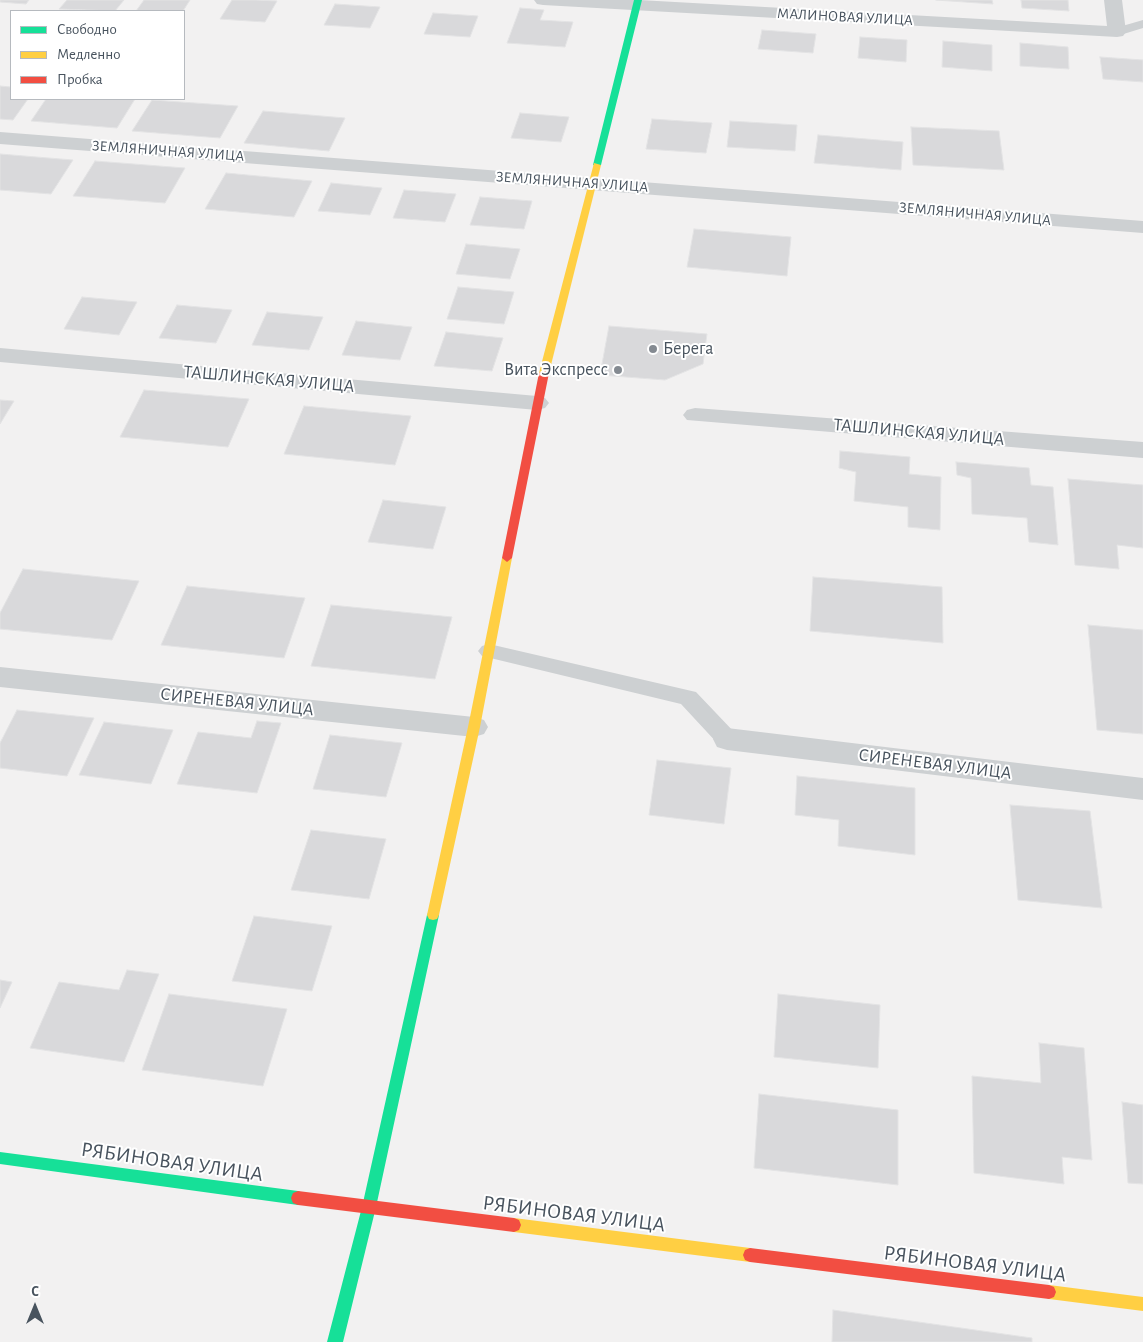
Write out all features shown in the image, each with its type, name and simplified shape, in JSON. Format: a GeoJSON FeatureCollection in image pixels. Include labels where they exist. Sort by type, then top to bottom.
{"type":"FeatureCollection","features":[{"type":"Feature","properties":{"kind":"street","name":"МАЛИНОВАЯ УЛИЦА"},"geometry":{"type":"LineString","coordinates":[[543,0],[637,3],[1117,32]]}},
{"type":"Feature","properties":{"kind":"street"},"geometry":{"type":"LineString","coordinates":[[1113,0],[1117,32]]}},
{"type":"Feature","properties":{"kind":"street"},"geometry":{"type":"LineString","coordinates":[[335,1342],[369,1207],[474,727],[537,403],[637,3]]}},
{"type":"Feature","properties":{"kind":"street","name":"ЗЕМЛЯНИЧНАЯ УЛИЦА"},"geometry":{"type":"LineString","coordinates":[[0,138],[1143,227]]}},
{"type":"Feature","properties":{"kind":"street","name":"ТАШЛИНСКАЯ УЛИЦА"},"geometry":{"type":"LineString","coordinates":[[0,355],[537,403]]}},
{"type":"Feature","properties":{"kind":"street","name":"ТАШЛИНСКАЯ УЛИЦА"},"geometry":{"type":"LineString","coordinates":[[695,415],[1143,450]]}},
{"type":"Feature","properties":{"kind":"street","name":"СИРЕНЕВАЯ УЛИЦА"},"geometry":{"type":"LineString","coordinates":[[0,677],[474,727]]}},
{"type":"Feature","properties":{"kind":"street","name":"СИРЕНЕВАЯ УЛИЦА"},"geometry":{"type":"LineString","coordinates":[[727,739],[1143,789]]}},
{"type":"Feature","properties":{"kind":"street","name":"РЯБИНОВАЯ УЛИЦА"},"geometry":{"type":"LineString","coordinates":[[0,1158],[369,1207],[1143,1304]]}},
{"type":"Feature","properties":{"kind":"lane"},"geometry":{"type":"LineString","coordinates":[[1117,32],[1143,24]]}},
{"type":"Feature","properties":{"kind":"lane"},"geometry":{"type":"LineString","coordinates":[[489,652],[688,698],[727,739]]}},
{"type":"Feature","properties":{"kind":"building"},"geometry":{"type":"Polygon","coordinates":[[[0,0],[29,0],[26,4],[0,2],[0,0]]]}},
{"type":"Feature","properties":{"kind":"building"},"geometry":{"type":"Polygon","coordinates":[[[67,0],[124,0],[116,10],[59,9],[67,0]]]}},
{"type":"Feature","properties":{"kind":"building"},"geometry":{"type":"Polygon","coordinates":[[[144,0],[190,0],[184,10],[137,10],[144,0]]]}},
{"type":"Feature","properties":{"kind":"building"},"geometry":{"type":"Polygon","coordinates":[[[232,0],[277,1],[265,22],[220,19],[232,0]]]}},
{"type":"Feature","properties":{"kind":"building"},"geometry":{"type":"Polygon","coordinates":[[[936,0],[992,0],[993,4],[936,0]]]}},
{"type":"Feature","properties":{"kind":"building"},"geometry":{"type":"Polygon","coordinates":[[[1021,0],[1068,0],[1069,11],[1022,8],[1021,0]]]}},
{"type":"Feature","properties":{"kind":"building"},"geometry":{"type":"Polygon","coordinates":[[[335,4],[380,7],[370,28],[324,25],[335,4]]]}},
{"type":"Feature","properties":{"kind":"building"},"geometry":{"type":"Polygon","coordinates":[[[520,8],[544,10],[540,20],[573,22],[565,47],[507,43],[520,8]]]}},
{"type":"Feature","properties":{"kind":"building"},"geometry":{"type":"Polygon","coordinates":[[[433,13],[478,16],[470,37],[424,34],[433,13]]]}},
{"type":"Feature","properties":{"kind":"building"},"geometry":{"type":"Polygon","coordinates":[[[762,30],[816,34],[813,53],[758,49],[762,30]]]}},
{"type":"Feature","properties":{"kind":"building"},"geometry":{"type":"Polygon","coordinates":[[[860,37],[907,40],[906,62],[858,58],[860,37]]]}},
{"type":"Feature","properties":{"kind":"building"},"geometry":{"type":"Polygon","coordinates":[[[943,41],[992,45],[992,71],[942,67],[943,41]]]}},
{"type":"Feature","properties":{"kind":"building"},"geometry":{"type":"Polygon","coordinates":[[[1020,43],[1068,47],[1069,69],[1020,66],[1020,43]]]}},
{"type":"Feature","properties":{"kind":"building"},"geometry":{"type":"Polygon","coordinates":[[[1100,57],[1143,60],[1143,82],[1103,79],[1100,57]]]}},
{"type":"Feature","properties":{"kind":"building"},"geometry":{"type":"Polygon","coordinates":[[[0,86],[10,87],[10,100],[27,100],[13,120],[0,119],[0,86]]]}},
{"type":"Feature","properties":{"kind":"building"},"geometry":{"type":"Polygon","coordinates":[[[45,100],[134,100],[117,128],[31,121],[45,100]]]}},
{"type":"Feature","properties":{"kind":"building"},"geometry":{"type":"Polygon","coordinates":[[[152,100],[238,106],[220,138],[132,131],[152,100]]]}},
{"type":"Feature","properties":{"kind":"building"},"geometry":{"type":"Polygon","coordinates":[[[263,111],[345,118],[329,151],[244,143],[263,111]]]}},
{"type":"Feature","properties":{"kind":"building"},"geometry":{"type":"Polygon","coordinates":[[[520,113],[569,117],[561,142],[511,138],[520,113]]]}},
{"type":"Feature","properties":{"kind":"building"},"geometry":{"type":"Polygon","coordinates":[[[652,119],[712,123],[706,153],[646,149],[652,119]]]}},
{"type":"Feature","properties":{"kind":"building"},"geometry":{"type":"Polygon","coordinates":[[[730,121],[797,125],[795,151],[727,147],[730,121]]]}},
{"type":"Feature","properties":{"kind":"building"},"geometry":{"type":"Polygon","coordinates":[[[911,127],[999,131],[1004,170],[913,165],[911,127]]]}},
{"type":"Feature","properties":{"kind":"building"},"geometry":{"type":"Polygon","coordinates":[[[818,135],[903,142],[901,170],[814,163],[818,135]]]}},
{"type":"Feature","properties":{"kind":"building"},"geometry":{"type":"Polygon","coordinates":[[[0,154],[73,160],[51,194],[0,190],[0,154]]]}},
{"type":"Feature","properties":{"kind":"building"},"geometry":{"type":"Polygon","coordinates":[[[95,161],[185,168],[165,203],[73,196],[95,161]]]}},
{"type":"Feature","properties":{"kind":"building"},"geometry":{"type":"Polygon","coordinates":[[[226,173],[312,181],[294,217],[205,209],[226,173]]]}},
{"type":"Feature","properties":{"kind":"building"},"geometry":{"type":"Polygon","coordinates":[[[331,183],[382,188],[370,215],[318,211],[331,183]]]}},
{"type":"Feature","properties":{"kind":"building"},"geometry":{"type":"Polygon","coordinates":[[[404,190],[456,194],[445,222],[393,218],[404,190]]]}},
{"type":"Feature","properties":{"kind":"building"},"geometry":{"type":"Polygon","coordinates":[[[480,197],[532,201],[524,229],[470,225],[480,197]]]}},
{"type":"Feature","properties":{"kind":"building"},"geometry":{"type":"Polygon","coordinates":[[[694,229],[791,237],[787,276],[687,267],[694,229]]]}},
{"type":"Feature","properties":{"kind":"building"},"geometry":{"type":"Polygon","coordinates":[[[466,244],[520,249],[510,279],[456,274],[466,244]]]}},
{"type":"Feature","properties":{"kind":"building"},"geometry":{"type":"Polygon","coordinates":[[[458,287],[514,292],[504,324],[447,319],[458,287]]]}},
{"type":"Feature","properties":{"kind":"building"},"geometry":{"type":"Polygon","coordinates":[[[82,297],[137,302],[119,335],[64,329],[82,297]]]}},
{"type":"Feature","properties":{"kind":"building"},"geometry":{"type":"Polygon","coordinates":[[[177,305],[232,310],[216,343],[159,338],[177,305]]]}},
{"type":"Feature","properties":{"kind":"building"},"geometry":{"type":"Polygon","coordinates":[[[267,312],[323,317],[309,350],[252,345],[267,312]]]}},
{"type":"Feature","properties":{"kind":"building"},"geometry":{"type":"Polygon","coordinates":[[[356,321],[412,327],[400,360],[342,355],[356,321]]]}},
{"type":"Feature","properties":{"kind":"building"},"geometry":{"type":"Polygon","coordinates":[[[609,326],[707,334],[703,364],[665,380],[600,375],[609,326]]]}},
{"type":"Feature","properties":{"kind":"building"},"geometry":{"type":"Polygon","coordinates":[[[446,332],[503,338],[492,371],[434,366],[446,332]]]}},
{"type":"Feature","properties":{"kind":"building"},"geometry":{"type":"Polygon","coordinates":[[[144,390],[249,399],[228,447],[120,437],[144,390]]]}},
{"type":"Feature","properties":{"kind":"building"},"geometry":{"type":"Polygon","coordinates":[[[0,400],[14,401],[0,424],[0,400]]]}},
{"type":"Feature","properties":{"kind":"building"},"geometry":{"type":"Polygon","coordinates":[[[304,406],[411,416],[395,465],[284,454],[304,406]]]}},
{"type":"Feature","properties":{"kind":"building"},"geometry":{"type":"Polygon","coordinates":[[[840,451],[910,457],[909,474],[941,477],[940,530],[908,527],[908,507],[854,501],[856,472],[839,468],[840,451]]]}},
{"type":"Feature","properties":{"kind":"building"},"geometry":{"type":"Polygon","coordinates":[[[956,462],[1029,468],[1031,485],[1053,487],[1058,545],[1029,542],[1027,518],[972,514],[971,478],[957,475],[956,462]]]}},
{"type":"Feature","properties":{"kind":"building"},"geometry":{"type":"Polygon","coordinates":[[[1068,479],[1143,485],[1143,548],[1117,545],[1119,569],[1075,565],[1068,479]]]}},
{"type":"Feature","properties":{"kind":"building"},"geometry":{"type":"Polygon","coordinates":[[[383,500],[446,507],[433,549],[368,542],[383,500]]]}},
{"type":"Feature","properties":{"kind":"building"},"geometry":{"type":"Polygon","coordinates":[[[23,569],[139,581],[112,640],[0,629],[0,613],[23,569]]]}},
{"type":"Feature","properties":{"kind":"building"},"geometry":{"type":"Polygon","coordinates":[[[813,577],[942,587],[943,643],[810,631],[813,577]]]}},
{"type":"Feature","properties":{"kind":"building"},"geometry":{"type":"Polygon","coordinates":[[[187,586],[305,598],[284,658],[161,645],[187,586]]]}},
{"type":"Feature","properties":{"kind":"building"},"geometry":{"type":"Polygon","coordinates":[[[331,605],[452,617],[435,679],[311,666],[331,605]]]}},
{"type":"Feature","properties":{"kind":"building"},"geometry":{"type":"Polygon","coordinates":[[[1088,625],[1143,630],[1143,734],[1097,730],[1088,625]]]}},
{"type":"Feature","properties":{"kind":"building"},"geometry":{"type":"Polygon","coordinates":[[[17,710],[94,718],[67,776],[0,768],[0,743],[17,710]]]}},
{"type":"Feature","properties":{"kind":"building"},"geometry":{"type":"Polygon","coordinates":[[[257,721],[281,723],[257,793],[177,784],[198,732],[251,738],[257,721]]]}},
{"type":"Feature","properties":{"kind":"building"},"geometry":{"type":"Polygon","coordinates":[[[104,722],[173,730],[151,784],[79,775],[104,722]]]}},
{"type":"Feature","properties":{"kind":"building"},"geometry":{"type":"Polygon","coordinates":[[[330,735],[402,743],[386,797],[313,789],[330,735]]]}},
{"type":"Feature","properties":{"kind":"building"},"geometry":{"type":"Polygon","coordinates":[[[657,760],[731,768],[724,824],[649,815],[657,760]]]}},
{"type":"Feature","properties":{"kind":"building"},"geometry":{"type":"Polygon","coordinates":[[[797,776],[915,788],[915,855],[838,846],[839,820],[795,815],[797,776]]]}},
{"type":"Feature","properties":{"kind":"building"},"geometry":{"type":"Polygon","coordinates":[[[1010,805],[1090,811],[1102,908],[1018,900],[1010,805]]]}},
{"type":"Feature","properties":{"kind":"building"},"geometry":{"type":"Polygon","coordinates":[[[311,830],[386,839],[369,899],[291,890],[311,830]]]}},
{"type":"Feature","properties":{"kind":"building"},"geometry":{"type":"Polygon","coordinates":[[[254,916],[332,926],[312,991],[232,981],[254,916]]]}},
{"type":"Feature","properties":{"kind":"building"},"geometry":{"type":"Polygon","coordinates":[[[127,970],[159,974],[124,1062],[30,1048],[59,982],[119,990],[127,970]]]}},
{"type":"Feature","properties":{"kind":"building"},"geometry":{"type":"Polygon","coordinates":[[[0,980],[12,982],[0,1008],[0,980]]]}},
{"type":"Feature","properties":{"kind":"building"},"geometry":{"type":"Polygon","coordinates":[[[169,994],[287,1009],[263,1086],[142,1070],[169,994]]]}},
{"type":"Feature","properties":{"kind":"building"},"geometry":{"type":"Polygon","coordinates":[[[778,994],[880,1005],[878,1068],[774,1057],[778,994]]]}},
{"type":"Feature","properties":{"kind":"building"},"geometry":{"type":"Polygon","coordinates":[[[1039,1043],[1084,1048],[1092,1160],[1062,1157],[1064,1184],[974,1173],[972,1076],[1041,1083],[1039,1043]]]}},
{"type":"Feature","properties":{"kind":"building"},"geometry":{"type":"Polygon","coordinates":[[[759,1094],[898,1110],[898,1185],[754,1168],[759,1094]]]}},
{"type":"Feature","properties":{"kind":"building"},"geometry":{"type":"Polygon","coordinates":[[[1122,1102],[1143,1105],[1143,1184],[1128,1183],[1122,1102]]]}},
{"type":"Feature","properties":{"kind":"building"},"geometry":{"type":"Polygon","coordinates":[[[833,1310],[1032,1338],[1032,1342],[832,1342],[833,1310]]]}},
{"type":"Feature","properties":{"kind":"traffic: fast"},"geometry":{"type":"LineString","coordinates":[[597,165],[638,0]]}},
{"type":"Feature","properties":{"kind":"traffic: fast"},"geometry":{"type":"LineString","coordinates":[[335,1342],[369,1207],[433,915]]}},
{"type":"Feature","properties":{"kind":"traffic: fast"},"geometry":{"type":"LineString","coordinates":[[0,1158],[298,1198]]}},
{"type":"Feature","properties":{"kind":"traffic: slow"},"geometry":{"type":"LineString","coordinates":[[544,373],[597,165]]}},
{"type":"Feature","properties":{"kind":"traffic: slow"},"geometry":{"type":"LineString","coordinates":[[433,915],[474,727],[507,558]]}},
{"type":"Feature","properties":{"kind":"traffic: slow"},"geometry":{"type":"LineString","coordinates":[[514,1225],[750,1255]]}},
{"type":"Feature","properties":{"kind":"traffic: slow"},"geometry":{"type":"LineString","coordinates":[[1049,1292],[1143,1304]]}},
{"type":"Feature","properties":{"kind":"traffic: jam"},"geometry":{"type":"LineString","coordinates":[[507,558],[544,373]]}},
{"type":"Feature","properties":{"kind":"traffic: jam"},"geometry":{"type":"LineString","coordinates":[[298,1198],[514,1225]]}},
{"type":"Feature","properties":{"kind":"traffic: jam"},"geometry":{"type":"LineString","coordinates":[[750,1255],[1049,1292]]}},
{"type":"Feature","properties":{"kind":"place","name":"Берега"},"geometry":{"type":"Point","coordinates":[653,349]}},
{"type":"Feature","properties":{"kind":"place","name":"Вита Экспресс"},"geometry":{"type":"Point","coordinates":[618,370]}}]}
